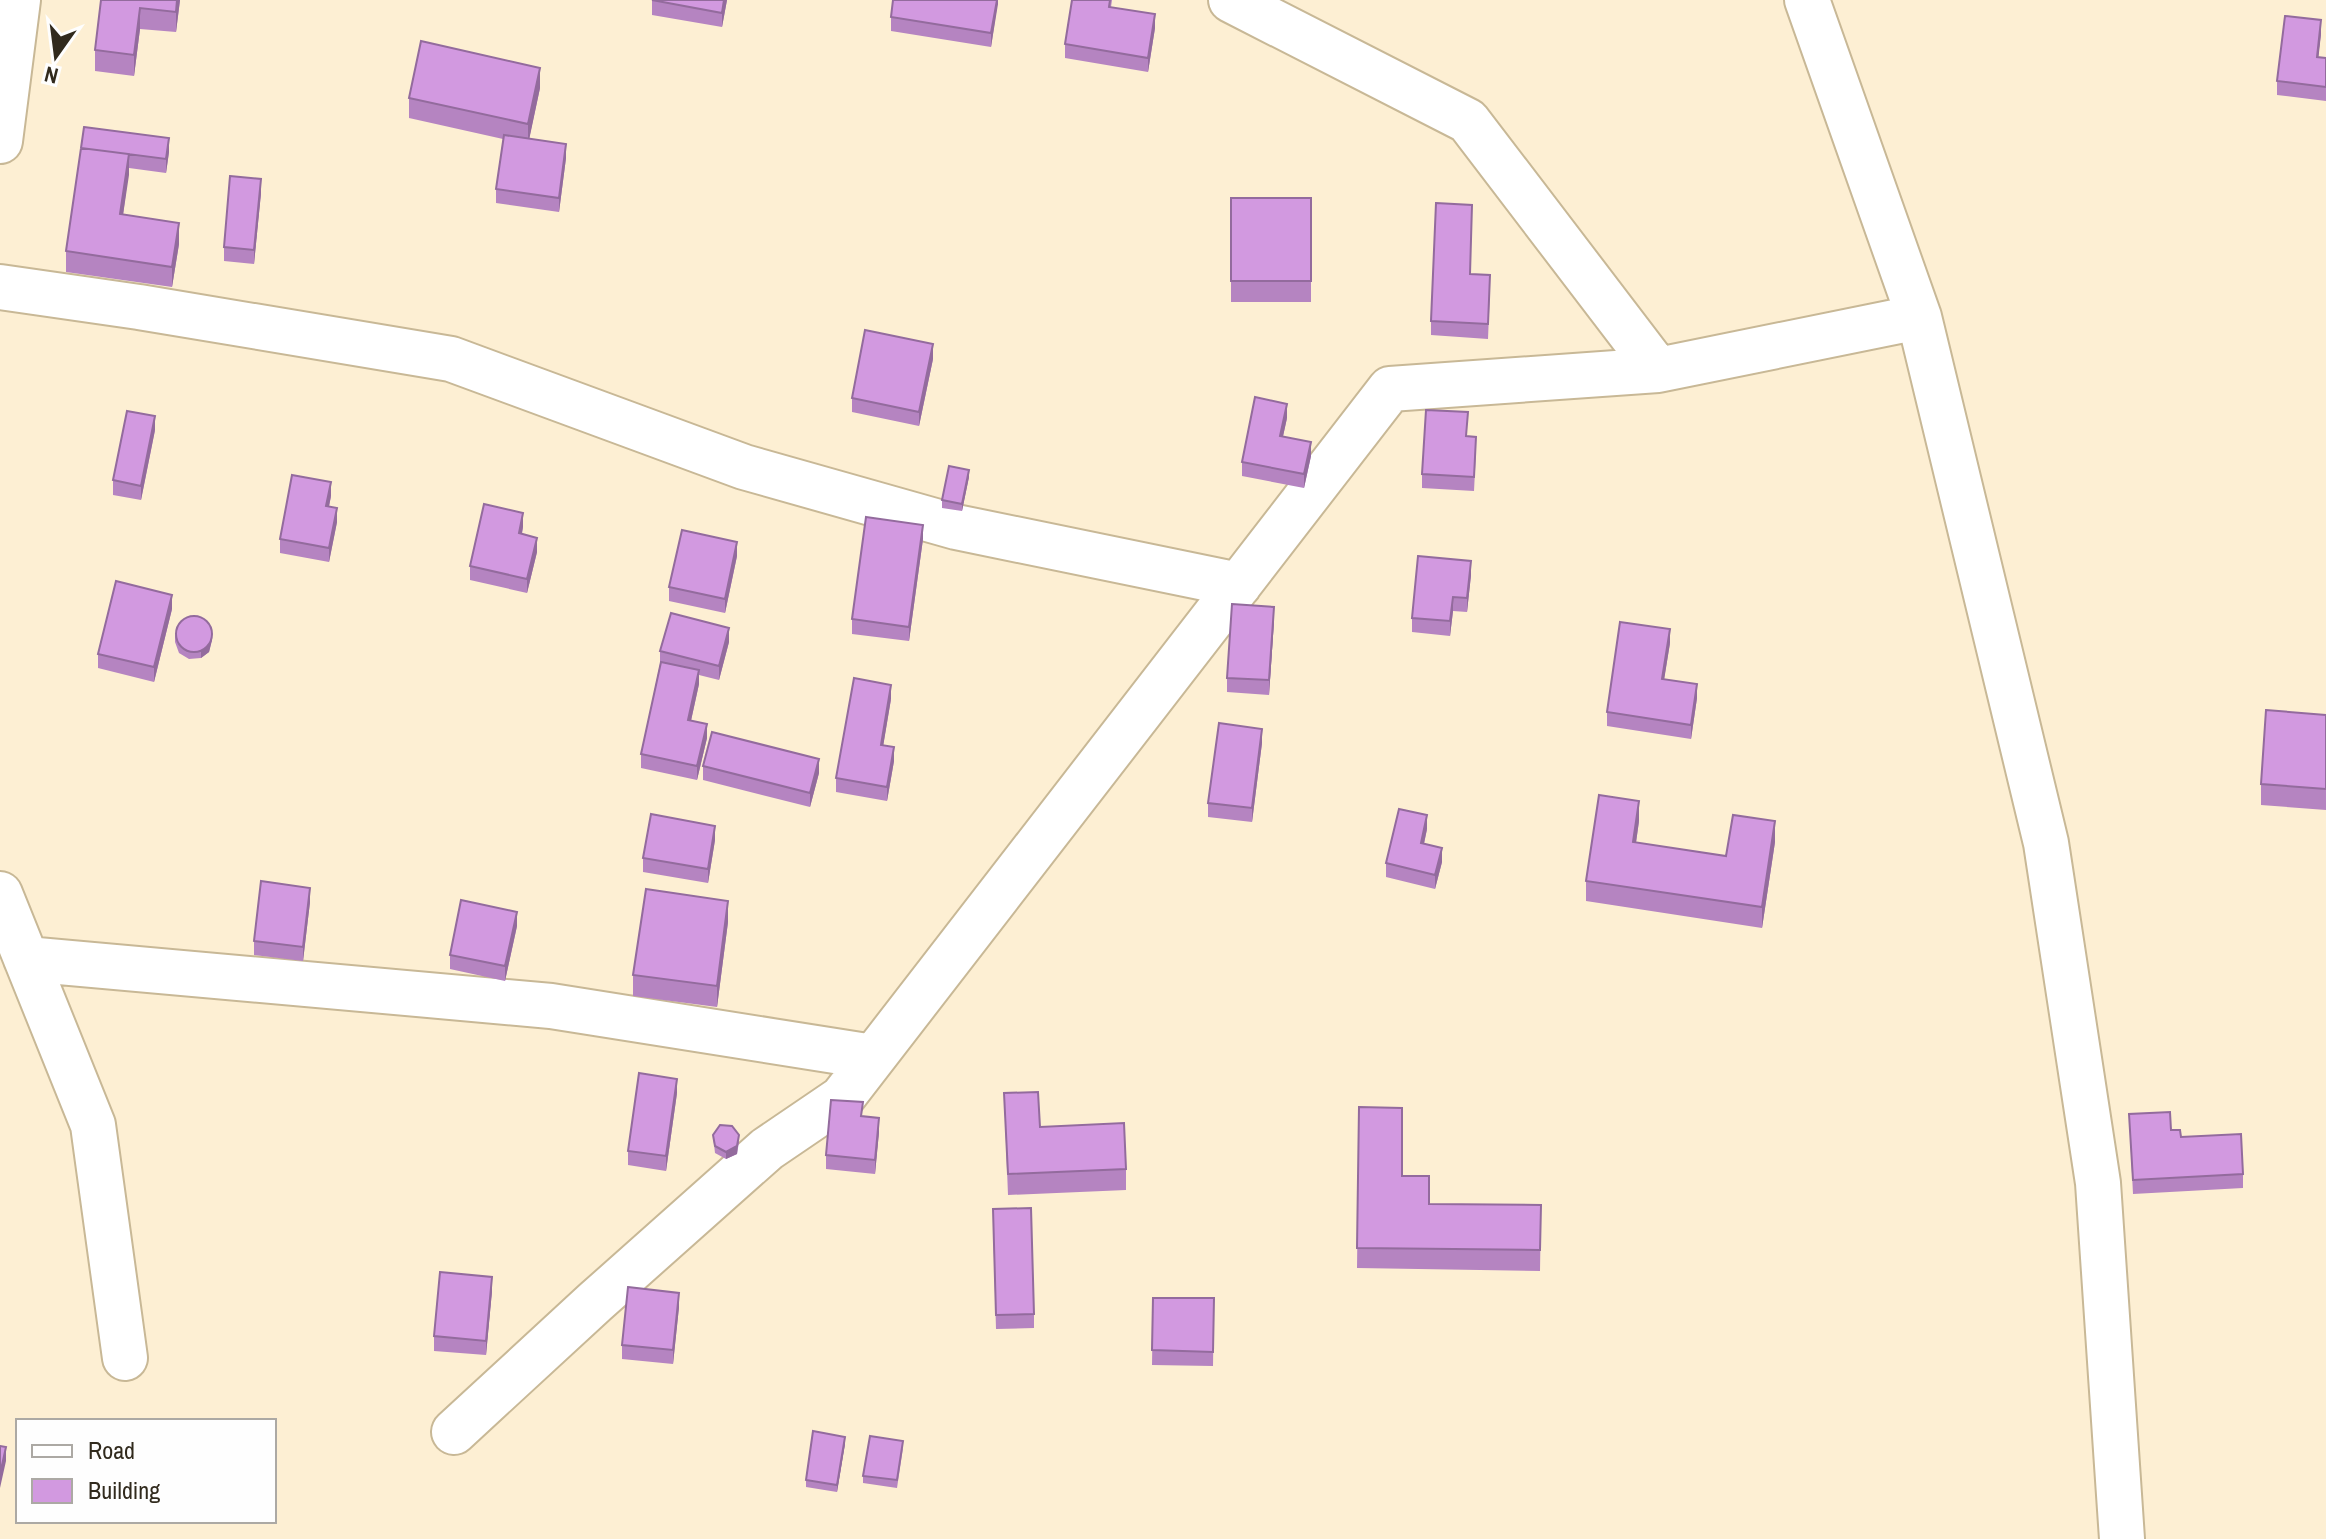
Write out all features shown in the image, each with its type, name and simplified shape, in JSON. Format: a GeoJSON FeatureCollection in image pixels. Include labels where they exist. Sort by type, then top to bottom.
{"type":"FeatureCollection","features":[{"type":"Feature","properties":{"kind":"street"},"geometry":{"type":"LineString","coordinates":[[0,141],[18,0]]}},
{"type":"Feature","properties":{"kind":"street"},"geometry":{"type":"LineString","coordinates":[[1231,0],[1468,121],[1658,370]]}},
{"type":"Feature","properties":{"kind":"street"},"geometry":{"type":"LineString","coordinates":[[1807,0],[1919,317],[2046,843],[2098,1183],[2122,1539]]}},
{"type":"Feature","properties":{"kind":"street"},"geometry":{"type":"LineString","coordinates":[[0,287],[451,359],[744,467],[956,527],[1239,585]]}},
{"type":"Feature","properties":{"kind":"street"},"geometry":{"type":"LineString","coordinates":[[454,1432],[767,1149],[842,1098],[1390,389],[1658,370],[1919,317]]}},
{"type":"Feature","properties":{"kind":"street"},"geometry":{"type":"LineString","coordinates":[[0,894],[93,1125],[125,1358]]}},
{"type":"Feature","properties":{"kind":"street"},"geometry":{"type":"LineString","coordinates":[[26,959],[551,1006],[873,1057]]}},
{"type":"Feature","properties":{"kind":"building"},"geometry":{"type":"Polygon","coordinates":[[[101,0],[177,0],[176,12],[140,8],[134,55],[95,50],[101,0]]]}},
{"type":"Feature","properties":{"kind":"building"},"geometry":{"type":"Polygon","coordinates":[[[652,0],[724,0],[722,13],[652,0]]]}},
{"type":"Feature","properties":{"kind":"building"},"geometry":{"type":"Polygon","coordinates":[[[893,0],[997,0],[991,33],[891,17],[893,0]]]}},
{"type":"Feature","properties":{"kind":"building"},"geometry":{"type":"Polygon","coordinates":[[[1072,0],[1110,0],[1109,7],[1155,14],[1148,58],[1065,44],[1072,0]]]}},
{"type":"Feature","properties":{"kind":"building"},"geometry":{"type":"Polygon","coordinates":[[[2285,16],[2321,20],[2317,57],[2326,58],[2326,87],[2277,81],[2285,16]]]}},
{"type":"Feature","properties":{"kind":"building"},"geometry":{"type":"Polygon","coordinates":[[[421,41],[540,68],[528,124],[409,98],[421,41]]]}},
{"type":"Feature","properties":{"kind":"building"},"geometry":{"type":"Polygon","coordinates":[[[84,127],[169,138],[166,159],[81,148],[84,127]]]}},
{"type":"Feature","properties":{"kind":"building"},"geometry":{"type":"Polygon","coordinates":[[[504,135],[566,144],[559,198],[496,189],[504,135]]]}},
{"type":"Feature","properties":{"kind":"building"},"geometry":{"type":"Polygon","coordinates":[[[81,148],[129,154],[120,214],[179,223],[172,267],[66,251],[81,148]]]}},
{"type":"Feature","properties":{"kind":"building"},"geometry":{"type":"Polygon","coordinates":[[[230,176],[261,179],[254,250],[224,247],[230,176]]]}},
{"type":"Feature","properties":{"kind":"building"},"geometry":{"type":"Polygon","coordinates":[[[1231,198],[1311,198],[1311,281],[1231,281],[1231,198]]]}},
{"type":"Feature","properties":{"kind":"building"},"geometry":{"type":"Polygon","coordinates":[[[1436,203],[1472,205],[1470,274],[1490,275],[1488,324],[1431,321],[1436,203]]]}},
{"type":"Feature","properties":{"kind":"building"},"geometry":{"type":"Polygon","coordinates":[[[865,330],[933,344],[919,412],[852,398],[865,330]]]}},
{"type":"Feature","properties":{"kind":"building"},"geometry":{"type":"Polygon","coordinates":[[[1255,397],[1287,404],[1280,436],[1311,442],[1304,474],[1242,462],[1255,397]]]}},
{"type":"Feature","properties":{"kind":"building"},"geometry":{"type":"Polygon","coordinates":[[[1426,410],[1468,412],[1466,436],[1476,437],[1474,477],[1422,474],[1426,410]]]}},
{"type":"Feature","properties":{"kind":"building"},"geometry":{"type":"Polygon","coordinates":[[[127,411],[155,416],[141,486],[113,480],[127,411]]]}},
{"type":"Feature","properties":{"kind":"building"},"geometry":{"type":"Polygon","coordinates":[[[949,466],[969,470],[962,504],[942,500],[949,466]]]}},
{"type":"Feature","properties":{"kind":"building"},"geometry":{"type":"Polygon","coordinates":[[[292,475],[331,482],[326,506],[337,508],[329,548],[280,539],[292,475]]]}},
{"type":"Feature","properties":{"kind":"building"},"geometry":{"type":"Polygon","coordinates":[[[484,504],[523,513],[519,533],[537,538],[527,579],[470,566],[484,504]]]}},
{"type":"Feature","properties":{"kind":"building"},"geometry":{"type":"Polygon","coordinates":[[[866,517],[923,525],[909,627],[852,619],[866,517]]]}},
{"type":"Feature","properties":{"kind":"building"},"geometry":{"type":"Polygon","coordinates":[[[682,530],[737,542],[725,599],[669,587],[682,530]]]}},
{"type":"Feature","properties":{"kind":"building"},"geometry":{"type":"Polygon","coordinates":[[[1418,556],[1471,561],[1467,598],[1453,597],[1450,621],[1412,618],[1418,556]]]}},
{"type":"Feature","properties":{"kind":"building"},"geometry":{"type":"Polygon","coordinates":[[[116,581],[172,595],[154,667],[98,654],[116,581]]]}},
{"type":"Feature","properties":{"kind":"building"},"geometry":{"type":"Polygon","coordinates":[[[1232,604],[1274,607],[1269,680],[1227,678],[1232,604]]]}},
{"type":"Feature","properties":{"kind":"building"},"geometry":{"type":"Polygon","coordinates":[[[671,613],[729,628],[719,666],[660,651],[671,613]]]}},
{"type":"Feature","properties":{"kind":"building"},"geometry":{"type":"Polygon","coordinates":[[[194,616],[207,621],[212,634],[207,647],[194,652],[181,647],[176,634],[181,621],[194,616]]]}},
{"type":"Feature","properties":{"kind":"building"},"geometry":{"type":"Polygon","coordinates":[[[1620,622],[1670,629],[1662,679],[1697,684],[1691,725],[1607,712],[1620,622]]]}},
{"type":"Feature","properties":{"kind":"building"},"geometry":{"type":"Polygon","coordinates":[[[661,662],[699,670],[688,720],[707,724],[697,766],[641,754],[661,662]]]}},
{"type":"Feature","properties":{"kind":"building"},"geometry":{"type":"Polygon","coordinates":[[[854,678],[891,685],[881,745],[894,747],[887,787],[836,778],[854,678]]]}},
{"type":"Feature","properties":{"kind":"building"},"geometry":{"type":"Polygon","coordinates":[[[2266,710],[2326,715],[2326,789],[2261,784],[2266,710]]]}},
{"type":"Feature","properties":{"kind":"building"},"geometry":{"type":"Polygon","coordinates":[[[1219,723],[1262,729],[1252,808],[1208,803],[1219,723]]]}},
{"type":"Feature","properties":{"kind":"building"},"geometry":{"type":"Polygon","coordinates":[[[712,732],[819,759],[810,793],[703,766],[712,732]]]}},
{"type":"Feature","properties":{"kind":"building"},"geometry":{"type":"Polygon","coordinates":[[[1599,795],[1639,801],[1633,842],[1726,856],[1733,815],[1775,821],[1762,907],[1586,881],[1599,795]]]}},
{"type":"Feature","properties":{"kind":"building"},"geometry":{"type":"Polygon","coordinates":[[[1399,809],[1427,815],[1421,843],[1442,848],[1435,875],[1386,863],[1399,809]]]}},
{"type":"Feature","properties":{"kind":"building"},"geometry":{"type":"Polygon","coordinates":[[[651,814],[715,826],[708,869],[643,858],[651,814]]]}},
{"type":"Feature","properties":{"kind":"building"},"geometry":{"type":"Polygon","coordinates":[[[261,881],[310,888],[303,947],[254,941],[261,881]]]}},
{"type":"Feature","properties":{"kind":"building"},"geometry":{"type":"Polygon","coordinates":[[[646,889],[728,901],[717,986],[633,975],[646,889]]]}},
{"type":"Feature","properties":{"kind":"building"},"geometry":{"type":"Polygon","coordinates":[[[461,900],[517,912],[505,966],[450,955],[461,900]]]}},
{"type":"Feature","properties":{"kind":"building"},"geometry":{"type":"Polygon","coordinates":[[[639,1073],[677,1079],[666,1156],[628,1151],[639,1073]]]}},
{"type":"Feature","properties":{"kind":"building"},"geometry":{"type":"Polygon","coordinates":[[[1038,1092],[1040,1127],[1124,1123],[1126,1169],[1008,1174],[1004,1093],[1038,1092]]]}},
{"type":"Feature","properties":{"kind":"building"},"geometry":{"type":"Polygon","coordinates":[[[831,1100],[863,1102],[861,1116],[879,1118],[875,1160],[826,1155],[831,1100]]]}},
{"type":"Feature","properties":{"kind":"building"},"geometry":{"type":"Polygon","coordinates":[[[1359,1107],[1402,1108],[1402,1176],[1429,1176],[1429,1204],[1541,1205],[1540,1250],[1357,1248],[1359,1107]]]}},
{"type":"Feature","properties":{"kind":"building"},"geometry":{"type":"Polygon","coordinates":[[[2170,1112],[2171,1130],[2180,1130],[2181,1137],[2241,1134],[2243,1174],[2133,1180],[2129,1114],[2170,1112]]]}},
{"type":"Feature","properties":{"kind":"building"},"geometry":{"type":"Polygon","coordinates":[[[720,1125],[732,1126],[739,1135],[737,1146],[726,1152],[715,1146],[713,1135],[720,1125]]]}},
{"type":"Feature","properties":{"kind":"building"},"geometry":{"type":"Polygon","coordinates":[[[1031,1208],[1034,1314],[996,1315],[993,1209],[1031,1208]]]}},
{"type":"Feature","properties":{"kind":"building"},"geometry":{"type":"Polygon","coordinates":[[[440,1272],[492,1277],[486,1341],[434,1336],[440,1272]]]}},
{"type":"Feature","properties":{"kind":"building"},"geometry":{"type":"Polygon","coordinates":[[[628,1287],[679,1293],[673,1350],[622,1345],[628,1287]]]}},
{"type":"Feature","properties":{"kind":"building"},"geometry":{"type":"Polygon","coordinates":[[[1153,1298],[1214,1298],[1213,1352],[1152,1350],[1153,1298]]]}},
{"type":"Feature","properties":{"kind":"building"},"geometry":{"type":"Polygon","coordinates":[[[813,1431],[845,1437],[837,1485],[806,1480],[813,1431]]]}},
{"type":"Feature","properties":{"kind":"building"},"geometry":{"type":"Polygon","coordinates":[[[870,1436],[903,1441],[897,1480],[863,1476],[870,1436]]]}},
{"type":"Feature","properties":{"kind":"building"},"geometry":{"type":"Polygon","coordinates":[[[0,1446],[6,1447],[0,1474],[0,1446]]]}}]}
